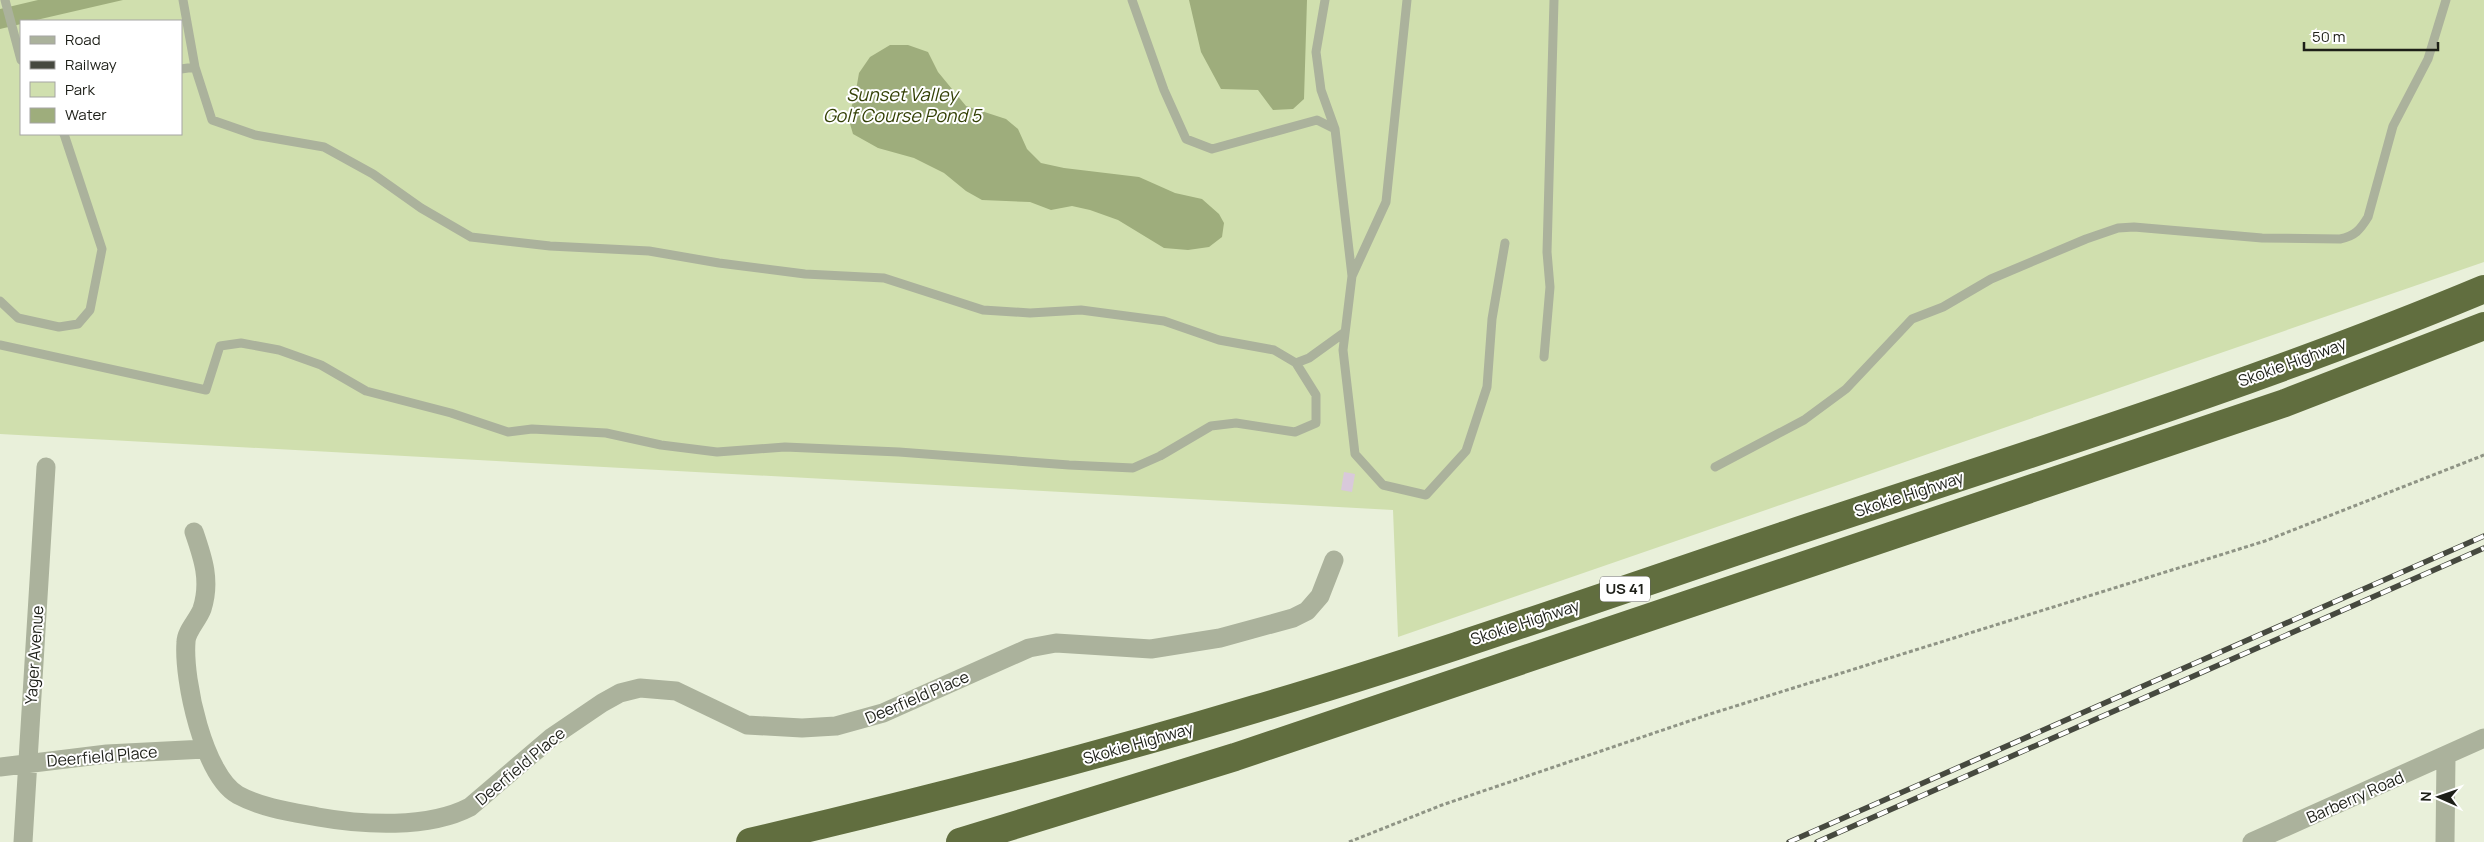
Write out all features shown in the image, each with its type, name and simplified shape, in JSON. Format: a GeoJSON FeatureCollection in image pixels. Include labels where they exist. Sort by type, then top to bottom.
{"type":"FeatureCollection","features":[{"type":"Feature","properties":{"kind":"highway","name":"Skokie Highway"},"geometry":{"type":"LineString","coordinates":[[750,842],[919,802],[1095,756],[1385,669],[2103,429],[2328,350],[2484,288]]}},
{"type":"Feature","properties":{"kind":"highway","name":"Skokie Highway"},"geometry":{"type":"LineString","coordinates":[[960,842],[1235,757],[2276,406],[2484,326]]}},
{"type":"Feature","properties":{"kind":"street","name":"Yager Avenue"},"geometry":{"type":"LineString","coordinates":[[23,842],[46,467]]}},
{"type":"Feature","properties":{"kind":"street","name":"Deerfield Place"},"geometry":{"type":"LineString","coordinates":[[194,532],[207,570],[202,609],[186,640],[186,672],[205,749],[226,786],[237,794],[257,803],[334,820],[405,823],[457,814],[470,807],[552,737],[620,693],[640,688],[676,691],[746,725],[802,728],[836,726],[883,713],[1029,648],[1056,643],[1151,649],[1220,638],[1292,618],[1307,611],[1320,596],[1334,560]]}},
{"type":"Feature","properties":{"kind":"street","name":"Barberry Road"},"geometry":{"type":"LineString","coordinates":[[2252,842],[2446,757],[2484,738]]}},
{"type":"Feature","properties":{"kind":"street","name":"Deerfield Place"},"geometry":{"type":"LineString","coordinates":[[0,767],[107,754],[205,749]]}},
{"type":"Feature","properties":{"kind":"street"},"geometry":{"type":"LineString","coordinates":[[2445,842],[2446,757]]}},
{"type":"Feature","properties":{"kind":"lane"},"geometry":{"type":"LineString","coordinates":[[5,0],[20,57]]}},
{"type":"Feature","properties":{"kind":"lane"},"geometry":{"type":"LineString","coordinates":[[1132,0],[1164,90],[1186,139],[1212,149],[1317,120],[1335,129]]}},
{"type":"Feature","properties":{"kind":"lane"},"geometry":{"type":"LineString","coordinates":[[1325,0],[1316,52],[1320,90],[1335,129],[1352,276],[1343,350],[1355,454],[1384,485],[1426,495],[1466,451],[1487,387],[1492,319],[1505,243]]}},
{"type":"Feature","properties":{"kind":"lane"},"geometry":{"type":"LineString","coordinates":[[1352,276],[1386,202],[1407,0]]}},
{"type":"Feature","properties":{"kind":"lane"},"geometry":{"type":"LineString","coordinates":[[1544,357],[1550,287],[1547,252],[1554,0]]}},
{"type":"Feature","properties":{"kind":"lane"},"geometry":{"type":"LineString","coordinates":[[1715,467],[1804,420],[1846,389],[1912,319],[1943,307],[1991,279],[2086,239],[2118,228],[2134,227],[2262,238],[2340,239],[2350,237],[2359,231],[2368,218],[2392,126],[2428,59],[2446,0]]}},
{"type":"Feature","properties":{"kind":"lane"},"geometry":{"type":"LineString","coordinates":[[0,345],[206,390],[220,346],[250,345],[279,350],[321,365],[366,391],[451,413],[508,432],[532,429],[606,433],[662,445],[717,452],[785,447],[900,452],[1133,468],[1160,456],[1211,426],[1236,423],[1296,432],[1316,423],[1316,395],[1296,363],[1274,350],[1219,340],[1164,321],[1080,310],[1030,313],[983,310],[884,278],[805,274],[719,263],[649,251],[550,246],[471,237],[421,208],[373,174],[324,147],[255,135],[212,120],[195,67],[183,2]]}},
{"type":"Feature","properties":{"kind":"lane"},"geometry":{"type":"LineString","coordinates":[[182,69],[195,67]]}},
{"type":"Feature","properties":{"kind":"lane"},"geometry":{"type":"LineString","coordinates":[[0,301],[18,318],[59,327],[78,324],[90,310],[102,248],[64,135]]}},
{"type":"Feature","properties":{"kind":"lane"},"geometry":{"type":"LineString","coordinates":[[1296,363],[1309,358],[1345,332]]}},
{"type":"Feature","properties":{"kind":"path"},"geometry":{"type":"LineString","coordinates":[[1349,842],[1442,805],[1710,714],[2265,541],[2484,455]]}},
{"type":"Feature","properties":{"kind":"green space"},"geometry":{"type":"Polygon","coordinates":[[[0,0],[2484,0],[2484,262],[1398,637],[1393,510],[0,434],[0,0]]]}},
{"type":"Feature","properties":{"kind":"water"},"geometry":{"type":"Polygon","coordinates":[[[38,0],[123,0],[36,20],[20,20],[20,24],[0,29],[0,9],[38,0]]]}},
{"type":"Feature","properties":{"kind":"water"},"geometry":{"type":"Polygon","coordinates":[[[1189,0],[1307,0],[1304,99],[1293,109],[1273,110],[1258,90],[1221,89],[1201,52],[1189,0]]]}},
{"type":"Feature","properties":{"kind":"water","name":"Sunset Valley Golf Course Pond 5"},"geometry":{"type":"Polygon","coordinates":[[[890,45],[908,45],[928,52],[938,72],[966,106],[1006,119],[1018,129],[1027,149],[1041,163],[1064,168],[1139,177],[1175,193],[1202,199],[1219,214],[1224,223],[1222,237],[1209,247],[1188,250],[1164,248],[1118,220],[1090,210],[1072,206],[1051,210],[1030,202],[982,200],[966,191],[944,173],[914,158],[878,148],[853,134],[848,117],[855,96],[859,73],[870,57],[890,45]]]}},
{"type":"Feature","properties":{"kind":"building"},"geometry":{"type":"Polygon","coordinates":[[[1344,472],[1355,474],[1352,492],[1341,490],[1344,472]]]}},
{"type":"Feature","properties":{"kind":"railway"},"geometry":{"type":"LineString","coordinates":[[1789,842],[2484,536]]}},
{"type":"Feature","properties":{"kind":"railway"},"geometry":{"type":"LineString","coordinates":[[1817,842],[2484,548]]}}]}
